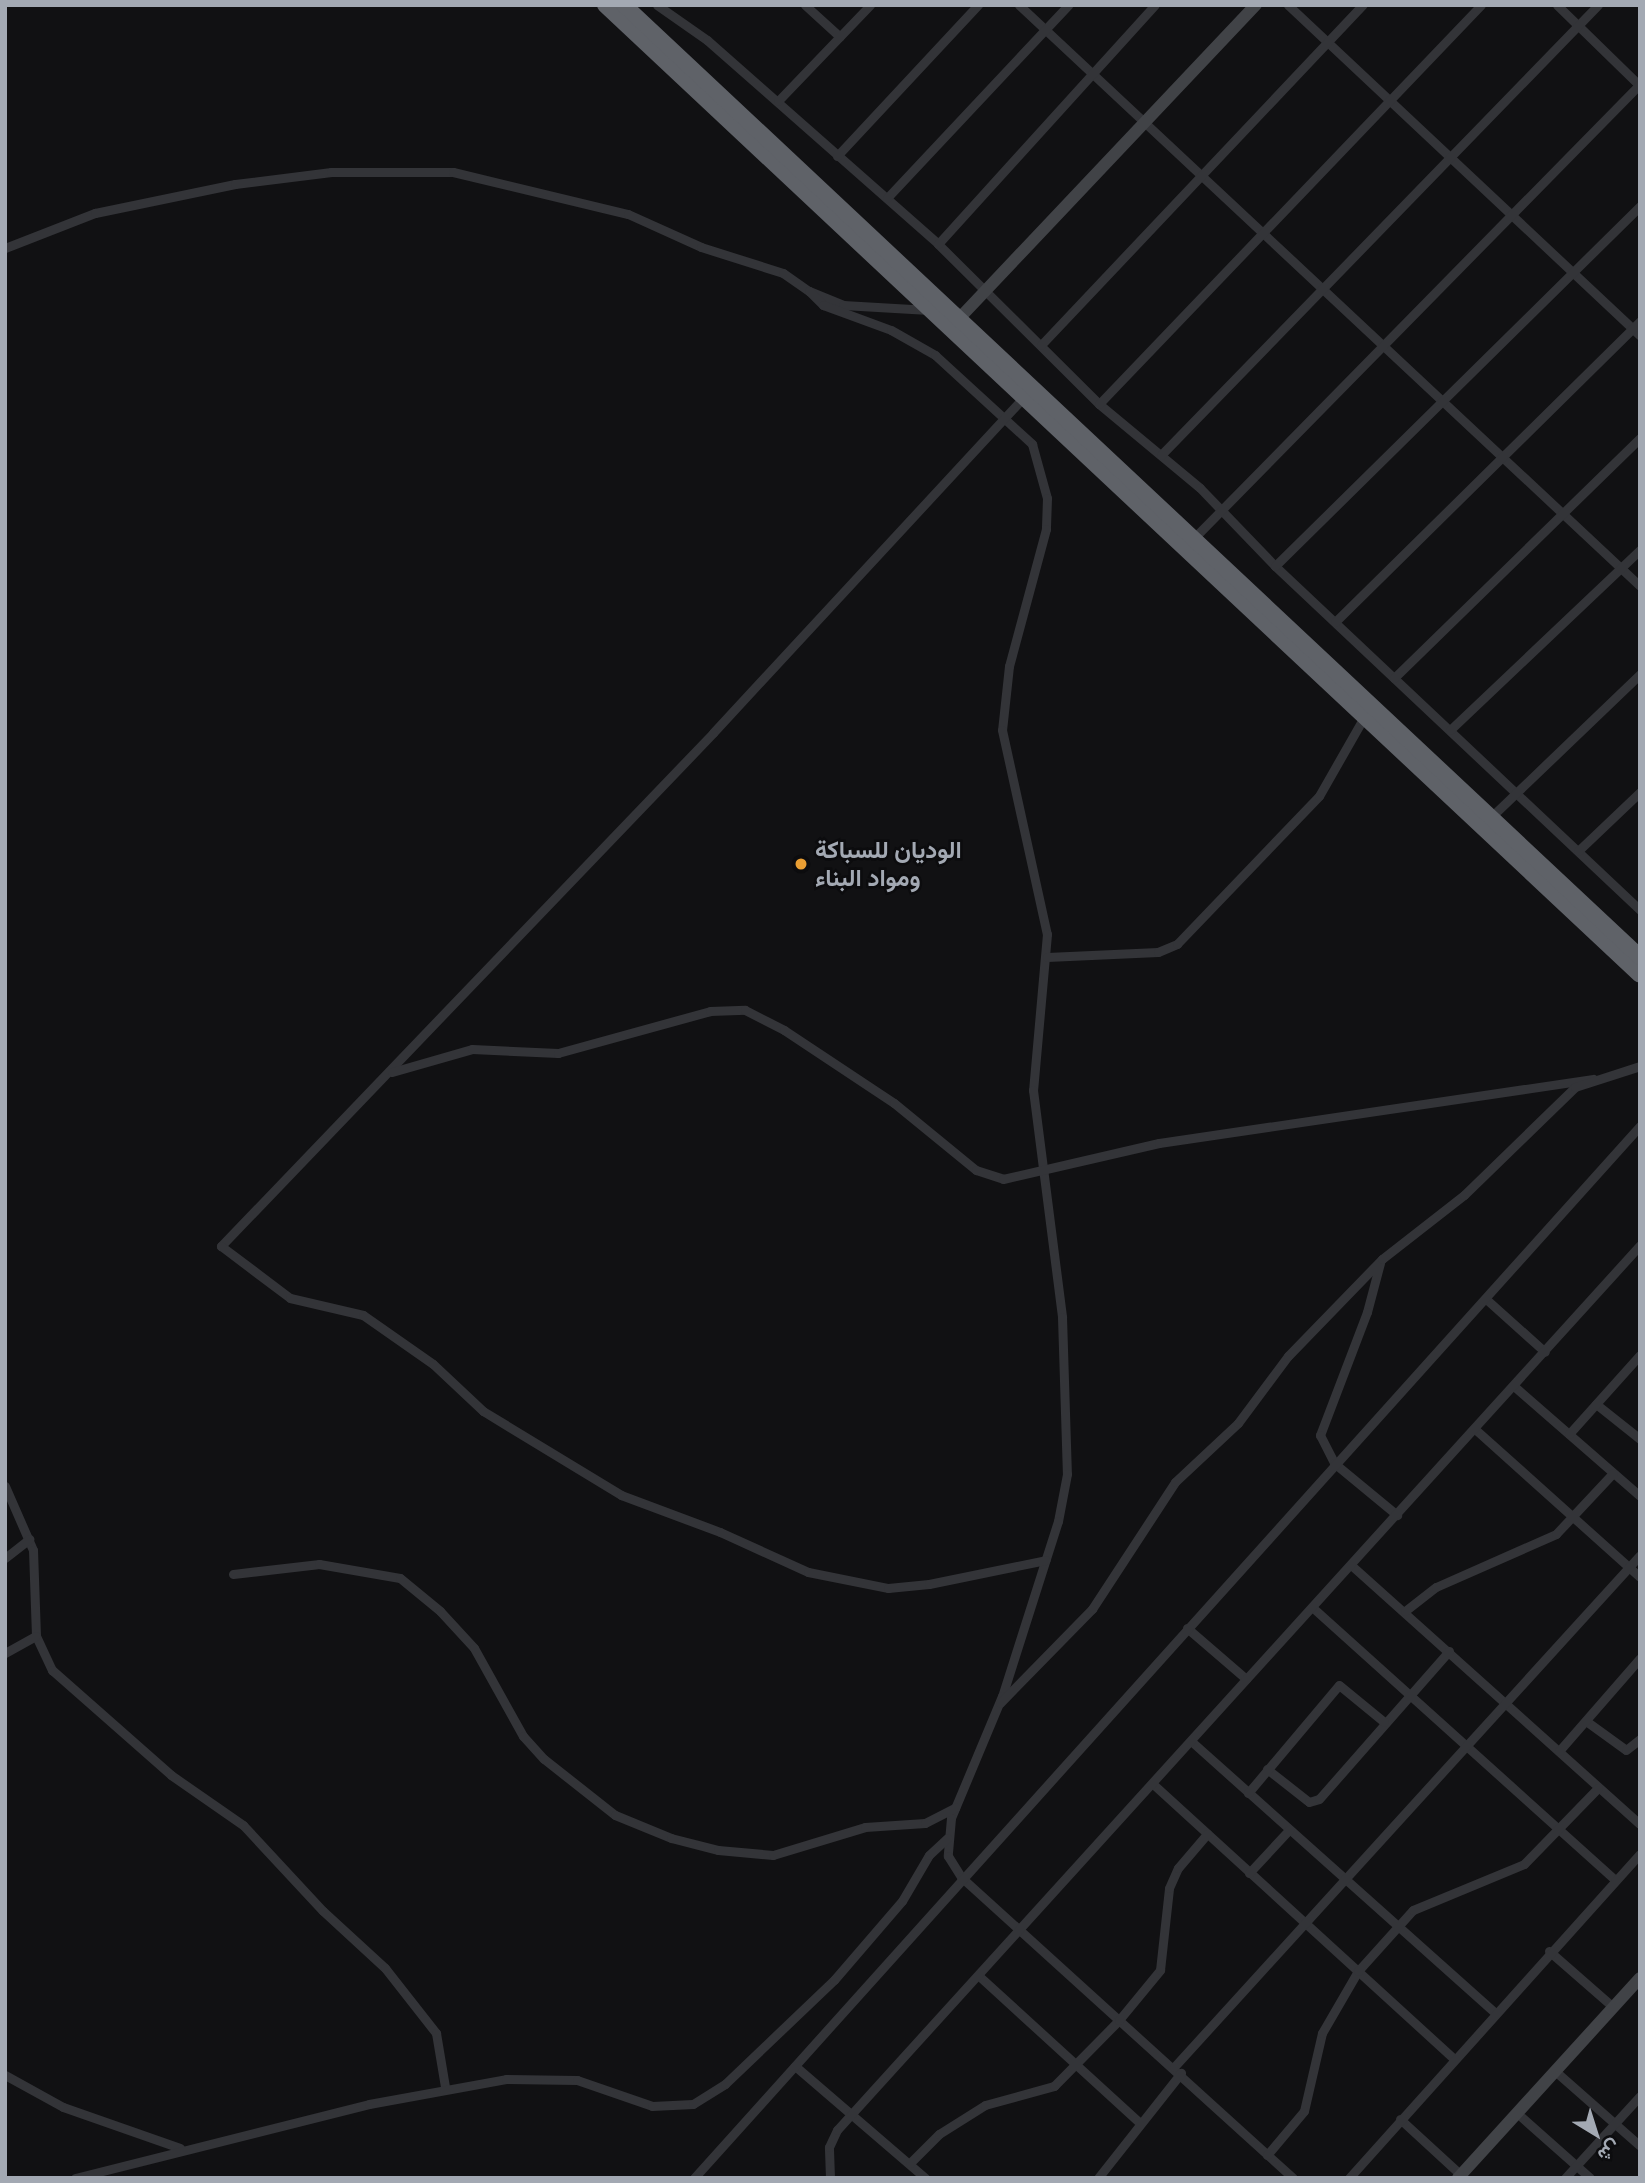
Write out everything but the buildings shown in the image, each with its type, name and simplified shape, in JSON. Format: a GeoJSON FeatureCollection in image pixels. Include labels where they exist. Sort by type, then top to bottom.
{"type":"FeatureCollection","features":[{"type":"Feature","properties":{"kind":"highway"},"geometry":{"type":"LineString","coordinates":[[605,5],[929,310],[954,324],[1023,398],[1640,975]]}},
{"type":"Feature","properties":{"kind":"highway"},"geometry":{"type":"LineString","coordinates":[[624,5],[954,324],[1193,539],[1640,957]]}},
{"type":"Feature","properties":{"kind":"street"},"geometry":{"type":"LineString","coordinates":[[657,5],[707,40],[887,198],[986,289],[1099,404],[1161,454],[1220,509],[1275,566],[1639,907]]}},
{"type":"Feature","properties":{"kind":"street"},"geometry":{"type":"LineString","coordinates":[[804,5],[840,37]]}},
{"type":"Feature","properties":{"kind":"street"},"geometry":{"type":"LineString","coordinates":[[778,101],[870,5]]}},
{"type":"Feature","properties":{"kind":"street"},"geometry":{"type":"LineString","coordinates":[[837,156],[978,5]]}},
{"type":"Feature","properties":{"kind":"street"},"geometry":{"type":"LineString","coordinates":[[1019,5],[1145,124],[1203,173],[1382,346],[1640,586]]}},
{"type":"Feature","properties":{"kind":"street"},"geometry":{"type":"LineString","coordinates":[[887,198],[1068,5]]}},
{"type":"Feature","properties":{"kind":"street"},"geometry":{"type":"LineString","coordinates":[[937,244],[1155,5]]}},
{"type":"Feature","properties":{"kind":"street"},"geometry":{"type":"LineString","coordinates":[[954,324],[1256,5]]}},
{"type":"Feature","properties":{"kind":"street"},"geometry":{"type":"LineString","coordinates":[[1288,5],[1514,212],[1572,274],[1640,335]]}},
{"type":"Feature","properties":{"kind":"street"},"geometry":{"type":"LineString","coordinates":[[1041,345],[1363,5]]}},
{"type":"Feature","properties":{"kind":"street"},"geometry":{"type":"LineString","coordinates":[[1099,404],[1481,5]]}},
{"type":"Feature","properties":{"kind":"street"},"geometry":{"type":"LineString","coordinates":[[1193,539],[1639,85],[1557,5]]}},
{"type":"Feature","properties":{"kind":"street"},"geometry":{"type":"LineString","coordinates":[[1161,454],[1598,5]]}},
{"type":"Feature","properties":{"kind":"street"},"geometry":{"type":"LineString","coordinates":[[5,248],[95,212],[235,184],[331,172],[406,169],[507,183],[628,214],[713,251],[783,273],[832,310],[923,345],[1032,444],[1047,498],[1046,528],[1009,666],[1002,730],[1044,916],[1047,957],[1033,1090],[1062,1317],[1067,1465],[1046,1560],[999,1704],[955,1808],[947,1838],[950,1862],[961,1877],[1293,2178]]}},
{"type":"Feature","properties":{"kind":"street"},"geometry":{"type":"LineString","coordinates":[[1275,566],[1640,206]]}},
{"type":"Feature","properties":{"kind":"street"},"geometry":{"type":"LineString","coordinates":[[809,291],[862,309],[929,310]]}},
{"type":"Feature","properties":{"kind":"street"},"geometry":{"type":"LineString","coordinates":[[1335,622],[1640,321]]}},
{"type":"Feature","properties":{"kind":"street"},"geometry":{"type":"LineString","coordinates":[[1023,398],[388,1074],[221,1246],[290,1298],[363,1315],[433,1364],[483,1411],[621,1495],[808,1572],[888,1587],[929,1584],[1046,1560]]}},
{"type":"Feature","properties":{"kind":"street"},"geometry":{"type":"LineString","coordinates":[[1394,678],[1640,438]]}},
{"type":"Feature","properties":{"kind":"street"},"geometry":{"type":"LineString","coordinates":[[1450,730],[1640,550]]}},
{"type":"Feature","properties":{"kind":"street"},"geometry":{"type":"LineString","coordinates":[[1490,818],[1640,674]]}},
{"type":"Feature","properties":{"kind":"street"},"geometry":{"type":"LineString","coordinates":[[1047,957],[1158,952],[1177,944],[1319,796],[1364,717]]}},
{"type":"Feature","properties":{"kind":"street"},"geometry":{"type":"LineString","coordinates":[[1578,851],[1640,792]]}},
{"type":"Feature","properties":{"kind":"street"},"geometry":{"type":"LineString","coordinates":[[388,1074],[472,1049],[558,1053],[709,1011],[745,1010],[784,1030],[894,1103],[976,1170],[1003,1180],[1159,1143],[1593,1079],[1640,1066]]}},
{"type":"Feature","properties":{"kind":"street"},"geometry":{"type":"LineString","coordinates":[[999,1704],[1092,1609],[1175,1482],[1238,1423],[1288,1356],[1382,1259],[1464,1195],[1555,1103],[1593,1079]]}},
{"type":"Feature","properties":{"kind":"street"},"geometry":{"type":"LineString","coordinates":[[694,2178],[961,1877],[1638,1130]]}},
{"type":"Feature","properties":{"kind":"street"},"geometry":{"type":"LineString","coordinates":[[830,2178],[832,2137],[851,2114],[1476,1430],[1640,1245]]}},
{"type":"Feature","properties":{"kind":"street"},"geometry":{"type":"LineString","coordinates":[[1382,1259],[1367,1312],[1321,1431],[1324,1447],[1334,1463],[1397,1515]]}},
{"type":"Feature","properties":{"kind":"street"},"geometry":{"type":"LineString","coordinates":[[1486,1299],[1545,1352]]}},
{"type":"Feature","properties":{"kind":"street"},"geometry":{"type":"LineString","coordinates":[[1569,1434],[1640,1355]]}},
{"type":"Feature","properties":{"kind":"street"},"geometry":{"type":"LineString","coordinates":[[1515,1387],[1640,1496]]}},
{"type":"Feature","properties":{"kind":"street"},"geometry":{"type":"LineString","coordinates":[[1596,1405],[1640,1439]]}},
{"type":"Feature","properties":{"kind":"street"},"geometry":{"type":"LineString","coordinates":[[1476,1430],[1640,1577]]}},
{"type":"Feature","properties":{"kind":"street"},"geometry":{"type":"LineString","coordinates":[[1405,1611],[1436,1587],[1550,1537],[1573,1519],[1613,1473]]}},
{"type":"Feature","properties":{"kind":"street"},"geometry":{"type":"LineString","coordinates":[[5,1486],[29,1539],[36,1636],[43,1655],[65,1684],[171,1775],[243,1825],[392,1977],[436,2033],[445,2087]]}},
{"type":"Feature","properties":{"kind":"street"},"geometry":{"type":"LineString","coordinates":[[5,1558],[29,1539]]}},
{"type":"Feature","properties":{"kind":"street"},"geometry":{"type":"LineString","coordinates":[[1098,2178],[1177,2070],[1304,1923],[1503,1700],[1640,1555]]}},
{"type":"Feature","properties":{"kind":"street"},"geometry":{"type":"LineString","coordinates":[[233,1574],[319,1564],[400,1578],[440,1611],[474,1648],[523,1736],[544,1759],[615,1815],[671,1838],[719,1850],[773,1855],[865,1827],[925,1823],[955,1808]]}},
{"type":"Feature","properties":{"kind":"street"},"geometry":{"type":"LineString","coordinates":[[1351,1565],[1640,1824]]}},
{"type":"Feature","properties":{"kind":"street"},"geometry":{"type":"LineString","coordinates":[[1312,1608],[1615,1880]]}},
{"type":"Feature","properties":{"kind":"street"},"geometry":{"type":"LineString","coordinates":[[1187,1628],[1246,1679]]}},
{"type":"Feature","properties":{"kind":"street"},"geometry":{"type":"LineString","coordinates":[[5,1653],[36,1636]]}},
{"type":"Feature","properties":{"kind":"street"},"geometry":{"type":"LineString","coordinates":[[1267,1769],[1315,1801],[1449,1651]]}},
{"type":"Feature","properties":{"kind":"street"},"geometry":{"type":"LineString","coordinates":[[1559,1751],[1640,1658]]}},
{"type":"Feature","properties":{"kind":"street"},"geometry":{"type":"LineString","coordinates":[[1248,1793],[1339,1685],[1384,1722]]}},
{"type":"Feature","properties":{"kind":"street"},"geometry":{"type":"LineString","coordinates":[[1586,1721],[1626,1750],[1640,1739]]}},
{"type":"Feature","properties":{"kind":"street"},"geometry":{"type":"LineString","coordinates":[[1191,1741],[1495,2012]]}},
{"type":"Feature","properties":{"kind":"street"},"geometry":{"type":"LineString","coordinates":[[1153,1784],[1454,2059]]}},
{"type":"Feature","properties":{"kind":"street"},"geometry":{"type":"LineString","coordinates":[[1267,2155],[1304,2111],[1322,2033],[1358,1971],[1420,1906],[1524,1864],[1598,1788]]}},
{"type":"Feature","properties":{"kind":"street"},"geometry":{"type":"LineString","coordinates":[[1249,1873],[1289,1830]]}},
{"type":"Feature","properties":{"kind":"street"},"geometry":{"type":"LineString","coordinates":[[909,2163],[939,2134],[985,2105],[1044,2091],[1078,2064],[1119,2020],[1160,1970],[1169,1888],[1178,1868],[1207,1834]]}},
{"type":"Feature","properties":{"kind":"street"},"geometry":{"type":"LineString","coordinates":[[75,2178],[182,2149],[445,2087],[550,2077],[598,2085],[652,2106],[693,2104],[725,2084],[834,1980],[902,1901],[929,1855],[947,1838]]}},
{"type":"Feature","properties":{"kind":"street"},"geometry":{"type":"LineString","coordinates":[[1349,2178],[1549,1951],[1640,1854]]}},
{"type":"Feature","properties":{"kind":"street"},"geometry":{"type":"LineString","coordinates":[[1549,1951],[1613,2007]]}},
{"type":"Feature","properties":{"kind":"street"},"geometry":{"type":"LineString","coordinates":[[979,1976],[1139,2122]]}},
{"type":"Feature","properties":{"kind":"street"},"geometry":{"type":"LineString","coordinates":[[1399,2119],[1460,2176],[1640,1978]]}},
{"type":"Feature","properties":{"kind":"street"},"geometry":{"type":"LineString","coordinates":[[795,2066],[925,2178]]}},
{"type":"Feature","properties":{"kind":"street"},"geometry":{"type":"LineString","coordinates":[[1555,2071],[1640,2147]]}},
{"type":"Feature","properties":{"kind":"street"},"geometry":{"type":"LineString","coordinates":[[5,2075],[63,2108],[182,2149]]}},
{"type":"Feature","properties":{"kind":"street"},"geometry":{"type":"LineString","coordinates":[[1565,2178],[1640,2096]]}},
{"type":"Feature","properties":{"kind":"street"},"geometry":{"type":"LineString","coordinates":[[1518,2113],[1590,2178]]}},
{"type":"Feature","properties":{"kind":"place","name":"الوديان للسباكة ومواد البناء"},"geometry":{"type":"Point","coordinates":[801,864]}}]}
